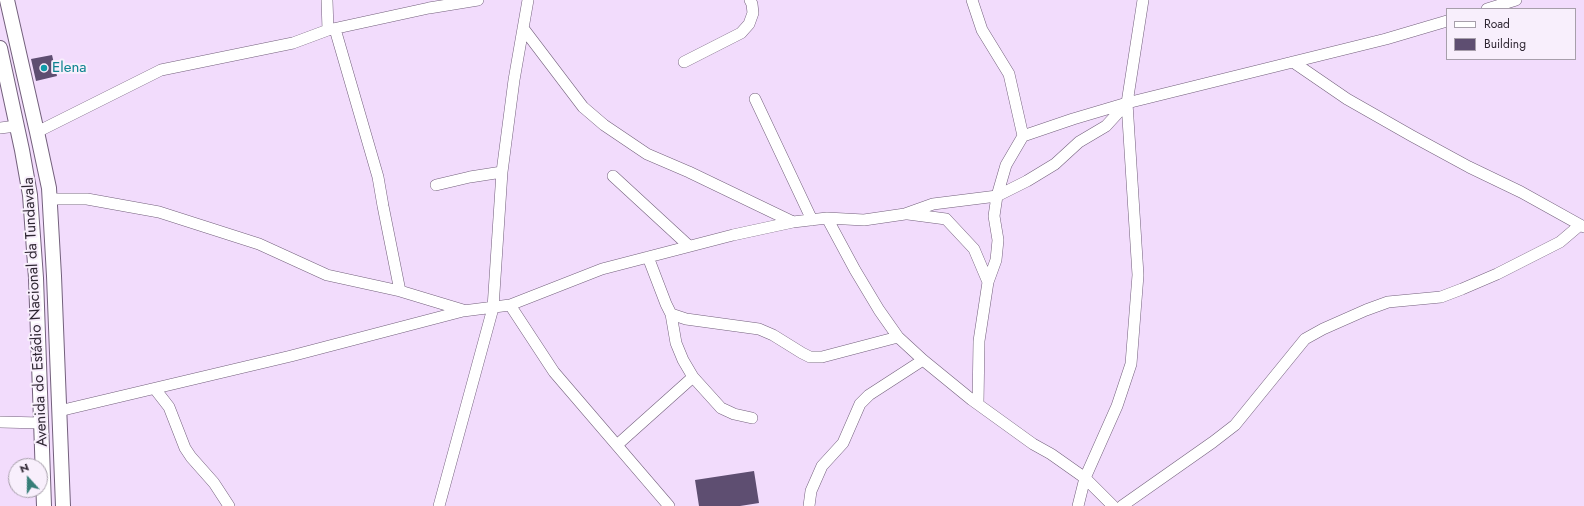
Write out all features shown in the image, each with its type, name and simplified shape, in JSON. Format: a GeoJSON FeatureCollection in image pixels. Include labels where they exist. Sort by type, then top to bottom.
{"type":"FeatureCollection","features":[{"type":"Feature","properties":{"kind":"street","name":"Avenida do Estádio Nacional da Tundavala"},"geometry":{"type":"LineString","coordinates":[[7,0],[37,132],[50,199],[63,506]]}},
{"type":"Feature","properties":{"kind":"street"},"geometry":{"type":"LineString","coordinates":[[327,0],[331,30],[378,177],[400,291]]}},
{"type":"Feature","properties":{"kind":"street"},"geometry":{"type":"LineString","coordinates":[[37,132],[161,70],[294,43],[331,30],[443,3],[478,0]]}},
{"type":"Feature","properties":{"kind":"street"},"geometry":{"type":"LineString","coordinates":[[439,506],[493,308],[502,172],[514,80],[528,0]]}},
{"type":"Feature","properties":{"kind":"street"},"geometry":{"type":"LineString","coordinates":[[684,62],[740,33],[749,24],[753,13],[750,0]]}},
{"type":"Feature","properties":{"kind":"street"},"geometry":{"type":"LineString","coordinates":[[972,0],[982,30],[1009,74],[1022,136],[1006,166],[997,196],[994,216],[998,240],[996,260],[988,282],[979,341],[978,404]]}},
{"type":"Feature","properties":{"kind":"street"},"geometry":{"type":"LineString","coordinates":[[1078,506],[1085,478],[1116,406],[1131,364],[1138,275],[1128,104],[1143,0]]}},
{"type":"Feature","properties":{"kind":"street"},"geometry":{"type":"LineString","coordinates":[[1490,8],[1516,0]]}},
{"type":"Feature","properties":{"kind":"street"},"geometry":{"type":"LineString","coordinates":[[1022,136],[1073,119],[1128,104],[1386,39],[1446,21]]}},
{"type":"Feature","properties":{"kind":"street"},"geometry":{"type":"LineString","coordinates":[[523,28],[582,108],[604,125],[647,154],[689,172],[793,222]]}},
{"type":"Feature","properties":{"kind":"street","name":"Avenida do Estádio Nacional da Tundavala"},"geometry":{"type":"LineString","coordinates":[[0,48],[30,195],[36,278],[44,506]]}},
{"type":"Feature","properties":{"kind":"street"},"geometry":{"type":"LineString","coordinates":[[827,218],[854,270],[898,337],[923,360],[978,404],[1033,444],[1051,454],[1085,478],[1113,506],[1213,442],[1235,425],[1306,339],[1323,329],[1388,302],[1441,297],[1462,290],[1560,242],[1582,226],[1521,192],[1469,167],[1412,136],[1348,99],[1293,62]]}},
{"type":"Feature","properties":{"kind":"street"},"geometry":{"type":"LineString","coordinates":[[755,99],[812,220]]}},
{"type":"Feature","properties":{"kind":"street"},"geometry":{"type":"LineString","coordinates":[[58,411],[291,356],[463,311],[510,305],[602,269],[733,235],[793,222],[827,218],[864,220],[905,214],[933,204],[997,196],[1027,181],[1055,164],[1079,142],[1106,126],[1128,104]]}},
{"type":"Feature","properties":{"kind":"street"},"geometry":{"type":"LineString","coordinates":[[0,128],[16,126]]}},
{"type":"Feature","properties":{"kind":"street"},"geometry":{"type":"LineString","coordinates":[[436,185],[470,176],[502,172]]}},
{"type":"Feature","properties":{"kind":"street"},"geometry":{"type":"LineString","coordinates":[[613,176],[689,246]]}},
{"type":"Feature","properties":{"kind":"street"},"geometry":{"type":"LineString","coordinates":[[50,199],[87,199],[159,212],[259,244],[327,275],[400,291],[463,311]]}},
{"type":"Feature","properties":{"kind":"street"},"geometry":{"type":"LineString","coordinates":[[905,214],[946,219],[974,249],[988,282]]}},
{"type":"Feature","properties":{"kind":"street"},"geometry":{"type":"LineString","coordinates":[[648,257],[671,314],[676,343],[693,378],[721,408],[734,414],[752,418]]}},
{"type":"Feature","properties":{"kind":"street"},"geometry":{"type":"LineString","coordinates":[[510,305],[554,372],[669,506]]}},
{"type":"Feature","properties":{"kind":"street"},"geometry":{"type":"LineString","coordinates":[[671,314],[686,319],[759,329],[773,335],[810,357],[822,357],[898,337]]}},
{"type":"Feature","properties":{"kind":"street"},"geometry":{"type":"LineString","coordinates":[[809,506],[811,490],[822,466],[843,443],[860,404],[869,395],[923,360]]}},
{"type":"Feature","properties":{"kind":"street"},"geometry":{"type":"LineString","coordinates":[[617,445],[693,378]]}},
{"type":"Feature","properties":{"kind":"street"},"geometry":{"type":"LineString","coordinates":[[155,389],[169,407],[185,448],[214,483],[229,506]]}},
{"type":"Feature","properties":{"kind":"street"},"geometry":{"type":"LineString","coordinates":[[0,422],[42,422]]}},
{"type":"Feature","properties":{"kind":"building","name":"Elena"},"geometry":{"type":"Polygon","coordinates":[[[52,55],[57,76],[36,81],[31,59],[52,55]]]}},
{"type":"Feature","properties":{"kind":"building"},"geometry":{"type":"Polygon","coordinates":[[[754,471],[759,503],[740,506],[699,506],[695,480],[754,471]]]}},
{"type":"Feature","properties":{"kind":"place","name":"Elena"},"geometry":{"type":"Point","coordinates":[44,68]}}]}
